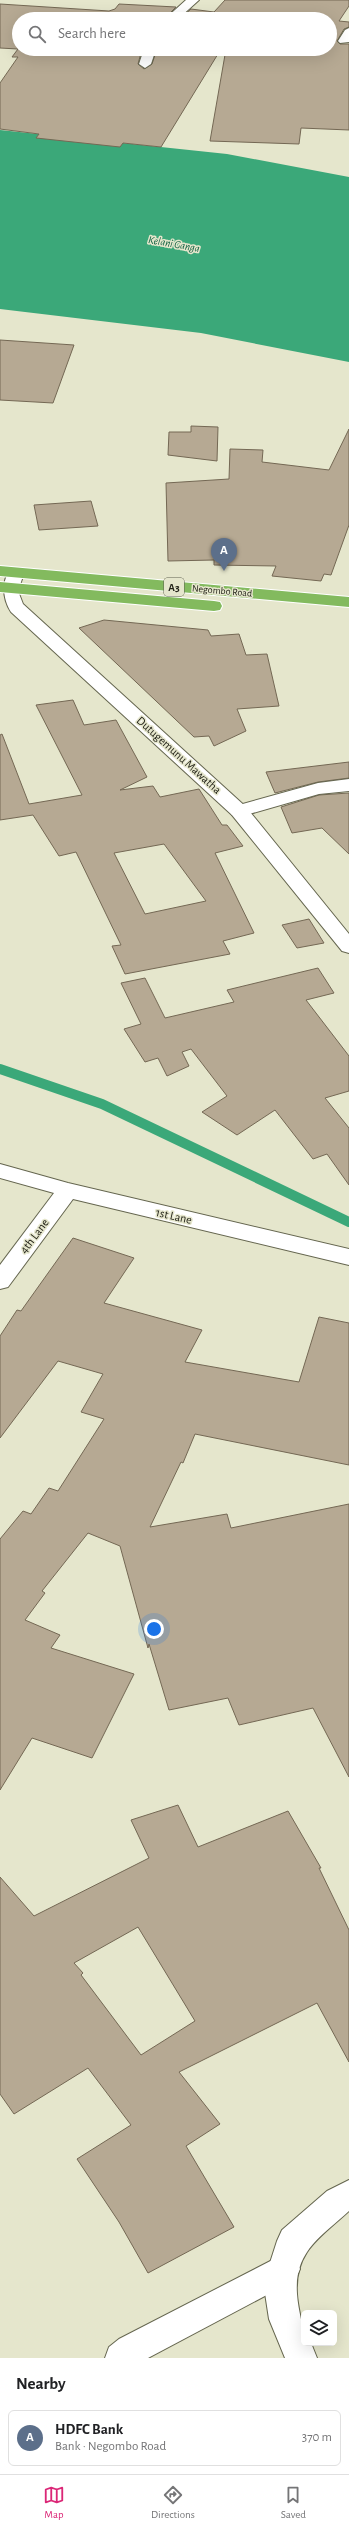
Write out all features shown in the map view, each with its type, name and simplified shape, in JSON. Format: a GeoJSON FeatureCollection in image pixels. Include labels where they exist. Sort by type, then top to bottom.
{"type":"FeatureCollection","features":[{"type":"Feature","properties":{"kind":"highway","name":"Negombo Road"},"geometry":{"type":"LineString","coordinates":[[6,580],[349,602]]}},
{"type":"Feature","properties":{"kind":"highway","name":"Negombo Road"},"geometry":{"type":"LineString","coordinates":[[6,580],[349,617]]}},
{"type":"Feature","properties":{"kind":"street"},"geometry":{"type":"LineString","coordinates":[[179,12],[193,0]]}},
{"type":"Feature","properties":{"kind":"street"},"geometry":{"type":"LineString","coordinates":[[144,64],[147,56]]}},
{"type":"Feature","properties":{"kind":"street","name":"Dutugemunu Mawatha"},"geometry":{"type":"LineString","coordinates":[[6,580],[10,597],[17,608],[239,811],[349,947]]}},
{"type":"Feature","properties":{"kind":"street"},"geometry":{"type":"LineString","coordinates":[[239,811],[318,789],[349,785]]}},
{"type":"Feature","properties":{"kind":"street","name":"1st Lane"},"geometry":{"type":"LineString","coordinates":[[0,1171],[68,1190],[349,1257]]}},
{"type":"Feature","properties":{"kind":"street","name":"4th Lane"},"geometry":{"type":"LineString","coordinates":[[0,1281],[68,1190]]}},
{"type":"Feature","properties":{"kind":"street"},"geometry":{"type":"LineString","coordinates":[[301,2358],[285,2319],[281,2294],[284,2269],[293,2241],[338,2201],[349,2195]]}},
{"type":"Feature","properties":{"kind":"street"},"geometry":{"type":"LineString","coordinates":[[121,2358],[130,2350],[284,2269]]}},
{"type":"Feature","properties":{"kind":"water","name":"Kelani Ganga"},"geometry":{"type":"Polygon","coordinates":[[[0,130],[227,154],[349,177],[349,362],[201,333],[0,309],[0,130]]]}},
{"type":"Feature","properties":{"kind":"building"},"geometry":{"type":"Polygon","coordinates":[[[225,0],[349,0],[349,6],[339,21],[349,22],[349,27],[344,29],[337,41],[337,12],[214,12],[225,0]]]}},
{"type":"Feature","properties":{"kind":"building"},"geometry":{"type":"Polygon","coordinates":[[[0,4],[109,11],[115,9],[119,4],[176,7],[171,12],[12,12],[12,49],[0,48],[0,4]]]}},
{"type":"Feature","properties":{"kind":"building"},"geometry":{"type":"Polygon","coordinates":[[[191,9],[214,12],[188,12],[191,9]]]}},
{"type":"Feature","properties":{"kind":"building"},"geometry":{"type":"Polygon","coordinates":[[[337,41],[340,44],[349,44],[349,130],[301,128],[299,144],[210,141],[225,56],[337,56],[337,41]]]}},
{"type":"Feature","properties":{"kind":"building"},"geometry":{"type":"Polygon","coordinates":[[[140,56],[138,64],[144,69],[152,64],[155,56],[217,56],[161,147],[123,143],[120,147],[36,138],[39,134],[0,129],[0,83],[18,57],[12,57],[140,56]]]}},
{"type":"Feature","properties":{"kind":"building"},"geometry":{"type":"Polygon","coordinates":[[[0,340],[74,345],[53,403],[0,400],[0,340]]]}},
{"type":"Feature","properties":{"kind":"building"},"geometry":{"type":"Polygon","coordinates":[[[191,426],[218,427],[217,461],[168,455],[169,432],[191,432],[191,426]]]}},
{"type":"Feature","properties":{"kind":"building"},"geometry":{"type":"Polygon","coordinates":[[[349,429],[349,525],[331,575],[324,574],[321,581],[272,576],[276,566],[214,565],[214,560],[168,561],[166,483],[229,479],[230,449],[263,450],[262,462],[329,470],[349,429]]]}},
{"type":"Feature","properties":{"kind":"building"},"geometry":{"type":"Polygon","coordinates":[[[91,501],[98,526],[39,530],[34,505],[91,501]]]}},
{"type":"Feature","properties":{"kind":"building"},"geometry":{"type":"Polygon","coordinates":[[[104,620],[208,630],[211,636],[239,634],[246,655],[267,654],[279,706],[237,709],[246,731],[214,746],[209,736],[194,737],[79,628],[104,620]]]}},
{"type":"Feature","properties":{"kind":"building"},"geometry":{"type":"Polygon","coordinates":[[[73,700],[84,725],[116,720],[147,777],[120,790],[153,786],[160,797],[199,789],[222,825],[227,825],[243,846],[215,853],[254,933],[223,941],[230,954],[125,974],[112,946],[121,945],[76,852],[59,856],[33,815],[0,820],[0,735],[2,734],[29,804],[82,795],[36,705],[73,700]],[[164,844],[114,853],[145,914],[206,901],[164,844]]]}},
{"type":"Feature","properties":{"kind":"building"},"geometry":{"type":"Polygon","coordinates":[[[349,762],[349,778],[318,782],[275,793],[266,772],[349,762]]]}},
{"type":"Feature","properties":{"kind":"building"},"geometry":{"type":"Polygon","coordinates":[[[349,793],[349,854],[322,828],[292,833],[281,807],[319,795],[349,793]]]}},
{"type":"Feature","properties":{"kind":"building"},"geometry":{"type":"Polygon","coordinates":[[[309,919],[324,943],[297,948],[282,925],[309,919]]]}},
{"type":"Feature","properties":{"kind":"building"},"geometry":{"type":"Polygon","coordinates":[[[318,968],[334,993],[306,1000],[349,1056],[349,1091],[325,1098],[349,1128],[349,1185],[327,1154],[313,1159],[275,1110],[237,1135],[202,1112],[227,1096],[191,1049],[182,1052],[189,1066],[167,1076],[158,1058],[145,1062],[124,1029],[141,1024],[121,983],[145,978],[165,1018],[234,1002],[227,990],[318,968]]]}},
{"type":"Feature","properties":{"kind":"building"},"geometry":{"type":"Polygon","coordinates":[[[73,1238],[134,1258],[104,1303],[202,1330],[185,1362],[299,1382],[319,1317],[349,1323],[349,1465],[195,1434],[183,1463],[181,1462],[150,1527],[227,1514],[231,1528],[349,1504],[349,1777],[313,1708],[239,1725],[228,1698],[169,1710],[149,1644],[148,1648],[120,1546],[88,1533],[42,1591],[45,1593],[25,1620],[60,1635],[51,1648],[134,1674],[92,1758],[32,1738],[0,1790],[0,1539],[23,1511],[31,1514],[49,1488],[58,1491],[104,1419],[81,1412],[103,1374],[58,1361],[0,1438],[0,1336],[17,1310],[21,1311],[73,1238]]]}},
{"type":"Feature","properties":{"kind":"building"},"geometry":{"type":"Polygon","coordinates":[[[178,1805],[198,1847],[288,1811],[321,1868],[319,1868],[349,1930],[349,2062],[317,2003],[179,2072],[220,2124],[186,2146],[234,2227],[148,2273],[119,2222],[77,2159],[131,2125],[88,2068],[14,2114],[0,2094],[0,1877],[34,1916],[149,1858],[131,1820],[178,1805]],[[138,1927],[74,1963],[83,1973],[81,1975],[141,2055],[195,2021],[138,1927]]]}},
{"type":"Feature","properties":{"kind":"waterway"},"geometry":{"type":"LineString","coordinates":[[0,1069],[102,1104],[349,1222]]}},
{"type":"Feature","properties":{"kind":"place","name":"HDFC Bank"},"geometry":{"type":"Point","coordinates":[224,571]}}]}
